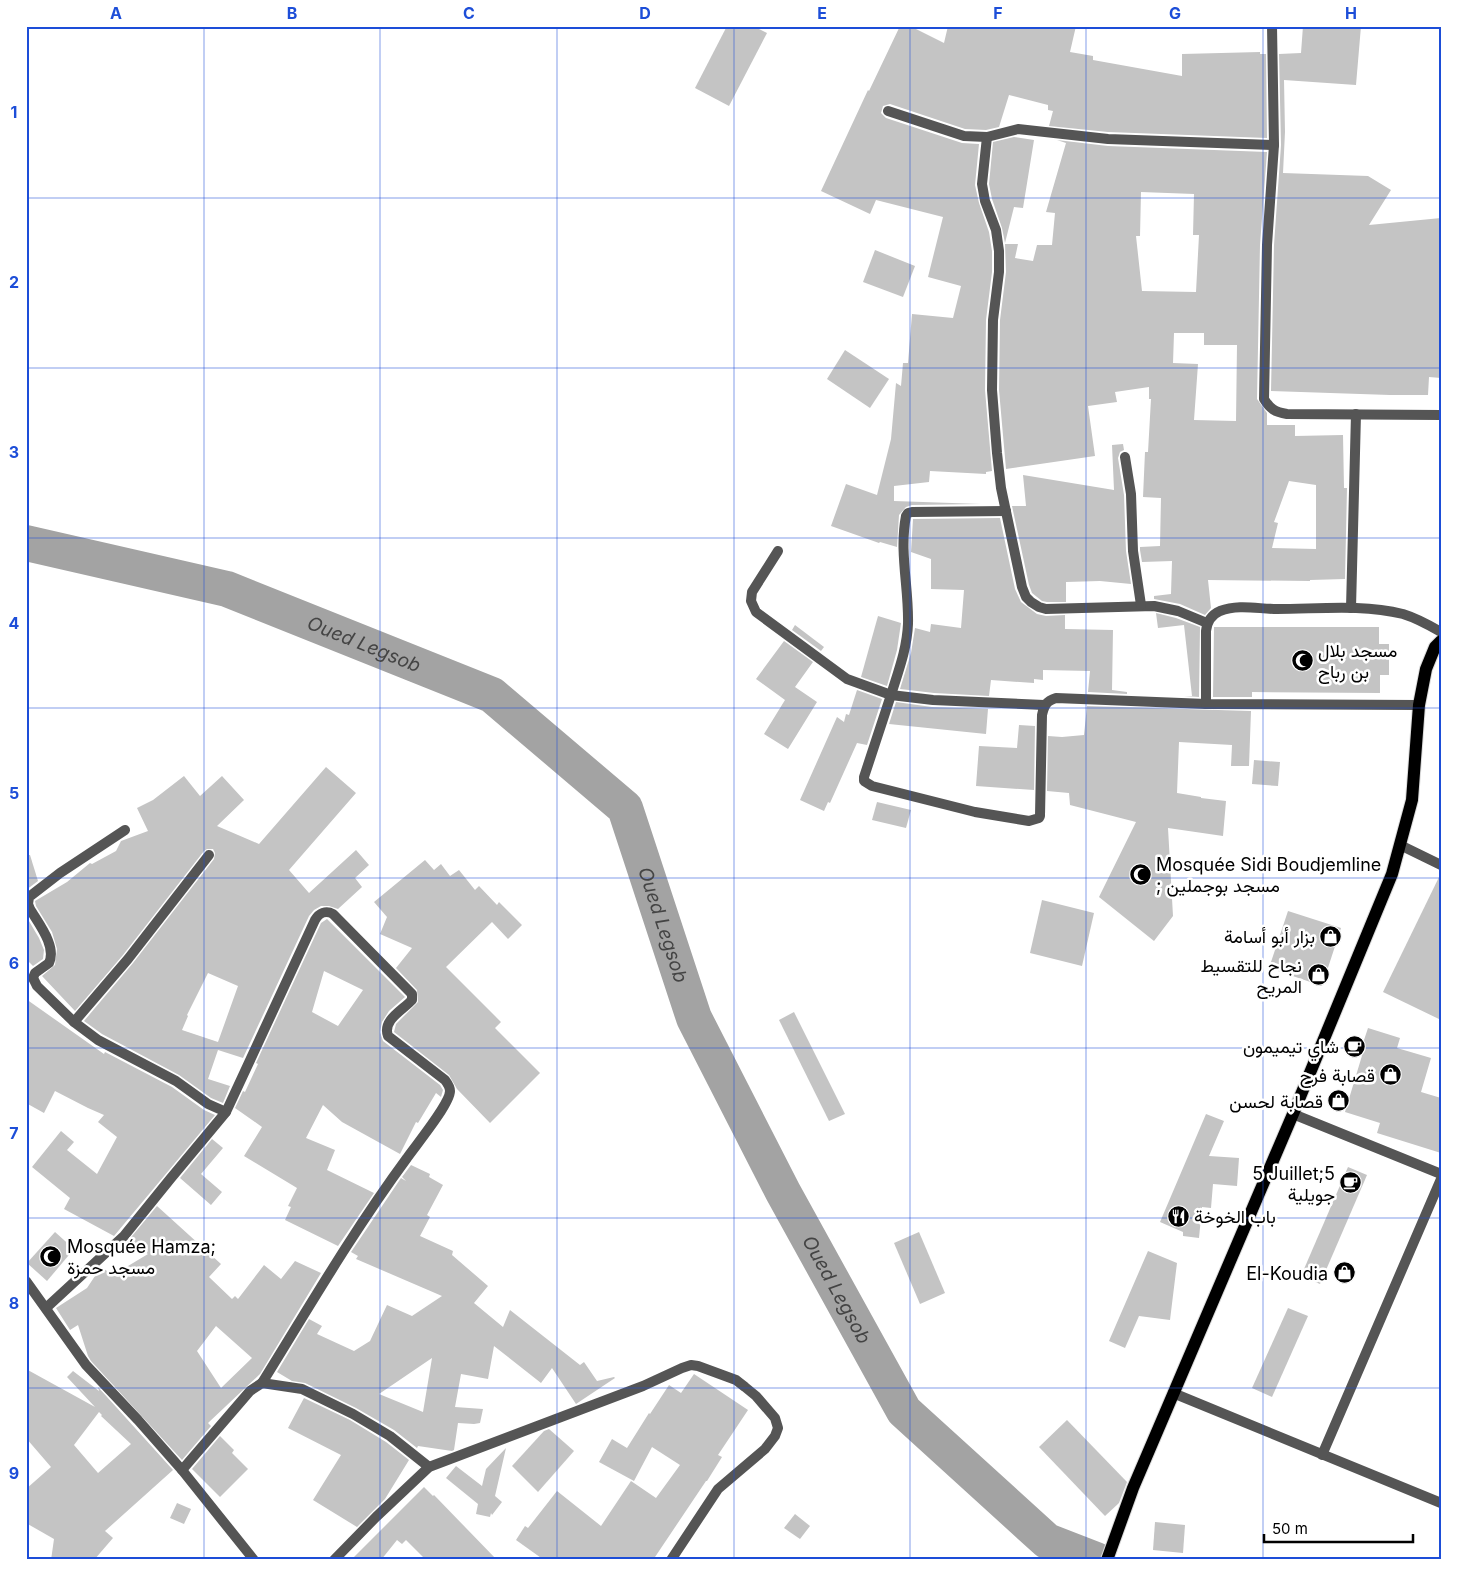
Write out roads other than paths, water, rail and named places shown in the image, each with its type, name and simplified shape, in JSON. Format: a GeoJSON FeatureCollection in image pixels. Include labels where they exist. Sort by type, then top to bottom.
{"type":"FeatureCollection","features":[{"type":"Feature","properties":{"kind":"main road"},"geometry":{"type":"LineString","coordinates":[[1107,1560],[1133,1488],[1293,1114],[1392,874],[1412,800],[1419,705],[1426,669],[1435,647],[1441,641]]}},
{"type":"Feature","properties":{"kind":"street"},"geometry":{"type":"LineString","coordinates":[[1272,26],[1274,145],[1267,244],[1264,398],[1268,406],[1278,413],[1441,415]]}},
{"type":"Feature","properties":{"kind":"street"},"geometry":{"type":"LineString","coordinates":[[888,111],[964,136],[987,137],[1018,129],[1108,139],[1274,145]]}},
{"type":"Feature","properties":{"kind":"street"},"geometry":{"type":"LineString","coordinates":[[987,137],[982,184],[985,201],[996,230],[1000,272],[993,320],[992,390],[997,454],[1006,511],[1022,587],[1026,597],[1039,607],[1046,609],[1096,609],[1141,606],[1167,608],[1194,616],[1207,623]]}},
{"type":"Feature","properties":{"kind":"street"},"geometry":{"type":"LineString","coordinates":[[1351,608],[1356,414]]}},
{"type":"Feature","properties":{"kind":"street"},"geometry":{"type":"LineString","coordinates":[[1125,457],[1131,494],[1132,551],[1141,606]]}},
{"type":"Feature","properties":{"kind":"street"},"geometry":{"type":"LineString","coordinates":[[1006,511],[912,512],[906,516],[904,548],[908,622],[907,639],[905,651],[864,777],[864,782],[867,784],[975,812],[1029,821],[1040,816],[1042,714],[1044,706],[1049,700],[1056,698],[1206,704],[1419,705]]}},
{"type":"Feature","properties":{"kind":"street"},"geometry":{"type":"LineString","coordinates":[[778,551],[752,592],[751,601],[756,612],[847,679],[891,695],[934,700],[1044,706]]}},
{"type":"Feature","properties":{"kind":"street"},"geometry":{"type":"LineString","coordinates":[[1206,704],[1207,623],[1214,615],[1221,611],[1238,607],[1270,609],[1372,609],[1403,614],[1441,632]]}},
{"type":"Feature","properties":{"kind":"street"},"geometry":{"type":"LineString","coordinates":[[125,830],[32,893],[28,900],[30,909],[46,937],[51,952],[49,963],[35,973],[35,981],[37,986],[74,1022],[98,1040],[176,1081],[208,1104],[226,1112]]}},
{"type":"Feature","properties":{"kind":"street"},"geometry":{"type":"LineString","coordinates":[[1400,845],[1441,865]]}},
{"type":"Feature","properties":{"kind":"street"},"geometry":{"type":"LineString","coordinates":[[74,1022],[128,959],[209,856]]}},
{"type":"Feature","properties":{"kind":"street"},"geometry":{"type":"LineString","coordinates":[[46,1308],[124,1236],[226,1112],[315,920],[324,912],[333,914],[412,994],[412,1000],[392,1019],[387,1028],[388,1036],[445,1080],[450,1093],[442,1108],[396,1173],[315,1297],[262,1383],[250,1391],[182,1470]]}},
{"type":"Feature","properties":{"kind":"street"},"geometry":{"type":"LineString","coordinates":[[1293,1114],[1441,1174]]}},
{"type":"Feature","properties":{"kind":"street"},"geometry":{"type":"LineString","coordinates":[[1322,1455],[1441,1179]]}},
{"type":"Feature","properties":{"kind":"street"},"geometry":{"type":"LineString","coordinates":[[26,1281],[86,1365],[182,1470],[254,1560]]}},
{"type":"Feature","properties":{"kind":"street"},"geometry":{"type":"LineString","coordinates":[[334,1560],[429,1467],[691,1366],[709,1369],[736,1380],[775,1418],[778,1428],[775,1436],[765,1449],[718,1489],[671,1560]]}},
{"type":"Feature","properties":{"kind":"street"},"geometry":{"type":"LineString","coordinates":[[262,1383],[302,1389],[353,1414],[390,1436],[429,1467]]}},
{"type":"Feature","properties":{"kind":"street"},"geometry":{"type":"LineString","coordinates":[[1173,1394],[1441,1503]]}},
{"type":"Feature","properties":{"kind":"waterway","name":"Oued Legsob"},"geometry":{"type":"LineString","coordinates":[[26,543],[227,589],[492,695],[625,808],[694,1018],[783,1192],[904,1411],[1047,1541],[1096,1560]]}},
{"type":"Feature","properties":{"kind":"place","name":"مسجد بلال بن رباح"},"geometry":{"type":"Point","coordinates":[1302,660]}},
{"type":"Feature","properties":{"kind":"place","name":"Mosquée Sidi Boudjemline ; مسجد بوجملين"},"geometry":{"type":"Point","coordinates":[1140,874]}},
{"type":"Feature","properties":{"kind":"place","name":"بزار أبو أسامة"},"geometry":{"type":"Point","coordinates":[1331,936]}},
{"type":"Feature","properties":{"kind":"place","name":"نجاح للتقسيط المريح"},"geometry":{"type":"Point","coordinates":[1318,975]}},
{"type":"Feature","properties":{"kind":"place","name":"شاي تيميمون"},"geometry":{"type":"Point","coordinates":[1355,1046]}},
{"type":"Feature","properties":{"kind":"place","name":"قصابة فرح"},"geometry":{"type":"Point","coordinates":[1391,1075]}},
{"type":"Feature","properties":{"kind":"place","name":"قصابة لحسن"},"geometry":{"type":"Point","coordinates":[1339,1101]}},
{"type":"Feature","properties":{"kind":"place","name":"5 Juillet;5 جويلية"},"geometry":{"type":"Point","coordinates":[1351,1183]}},
{"type":"Feature","properties":{"kind":"place","name":"باب الخوخة"},"geometry":{"type":"Point","coordinates":[1178,1216]}},
{"type":"Feature","properties":{"kind":"place","name":"Mosquée Hamza; مسجد حمزة"},"geometry":{"type":"Point","coordinates":[51,1256]}},
{"type":"Feature","properties":{"kind":"place","name":"El-Koudia"},"geometry":{"type":"Point","coordinates":[1344,1273]}}]}
